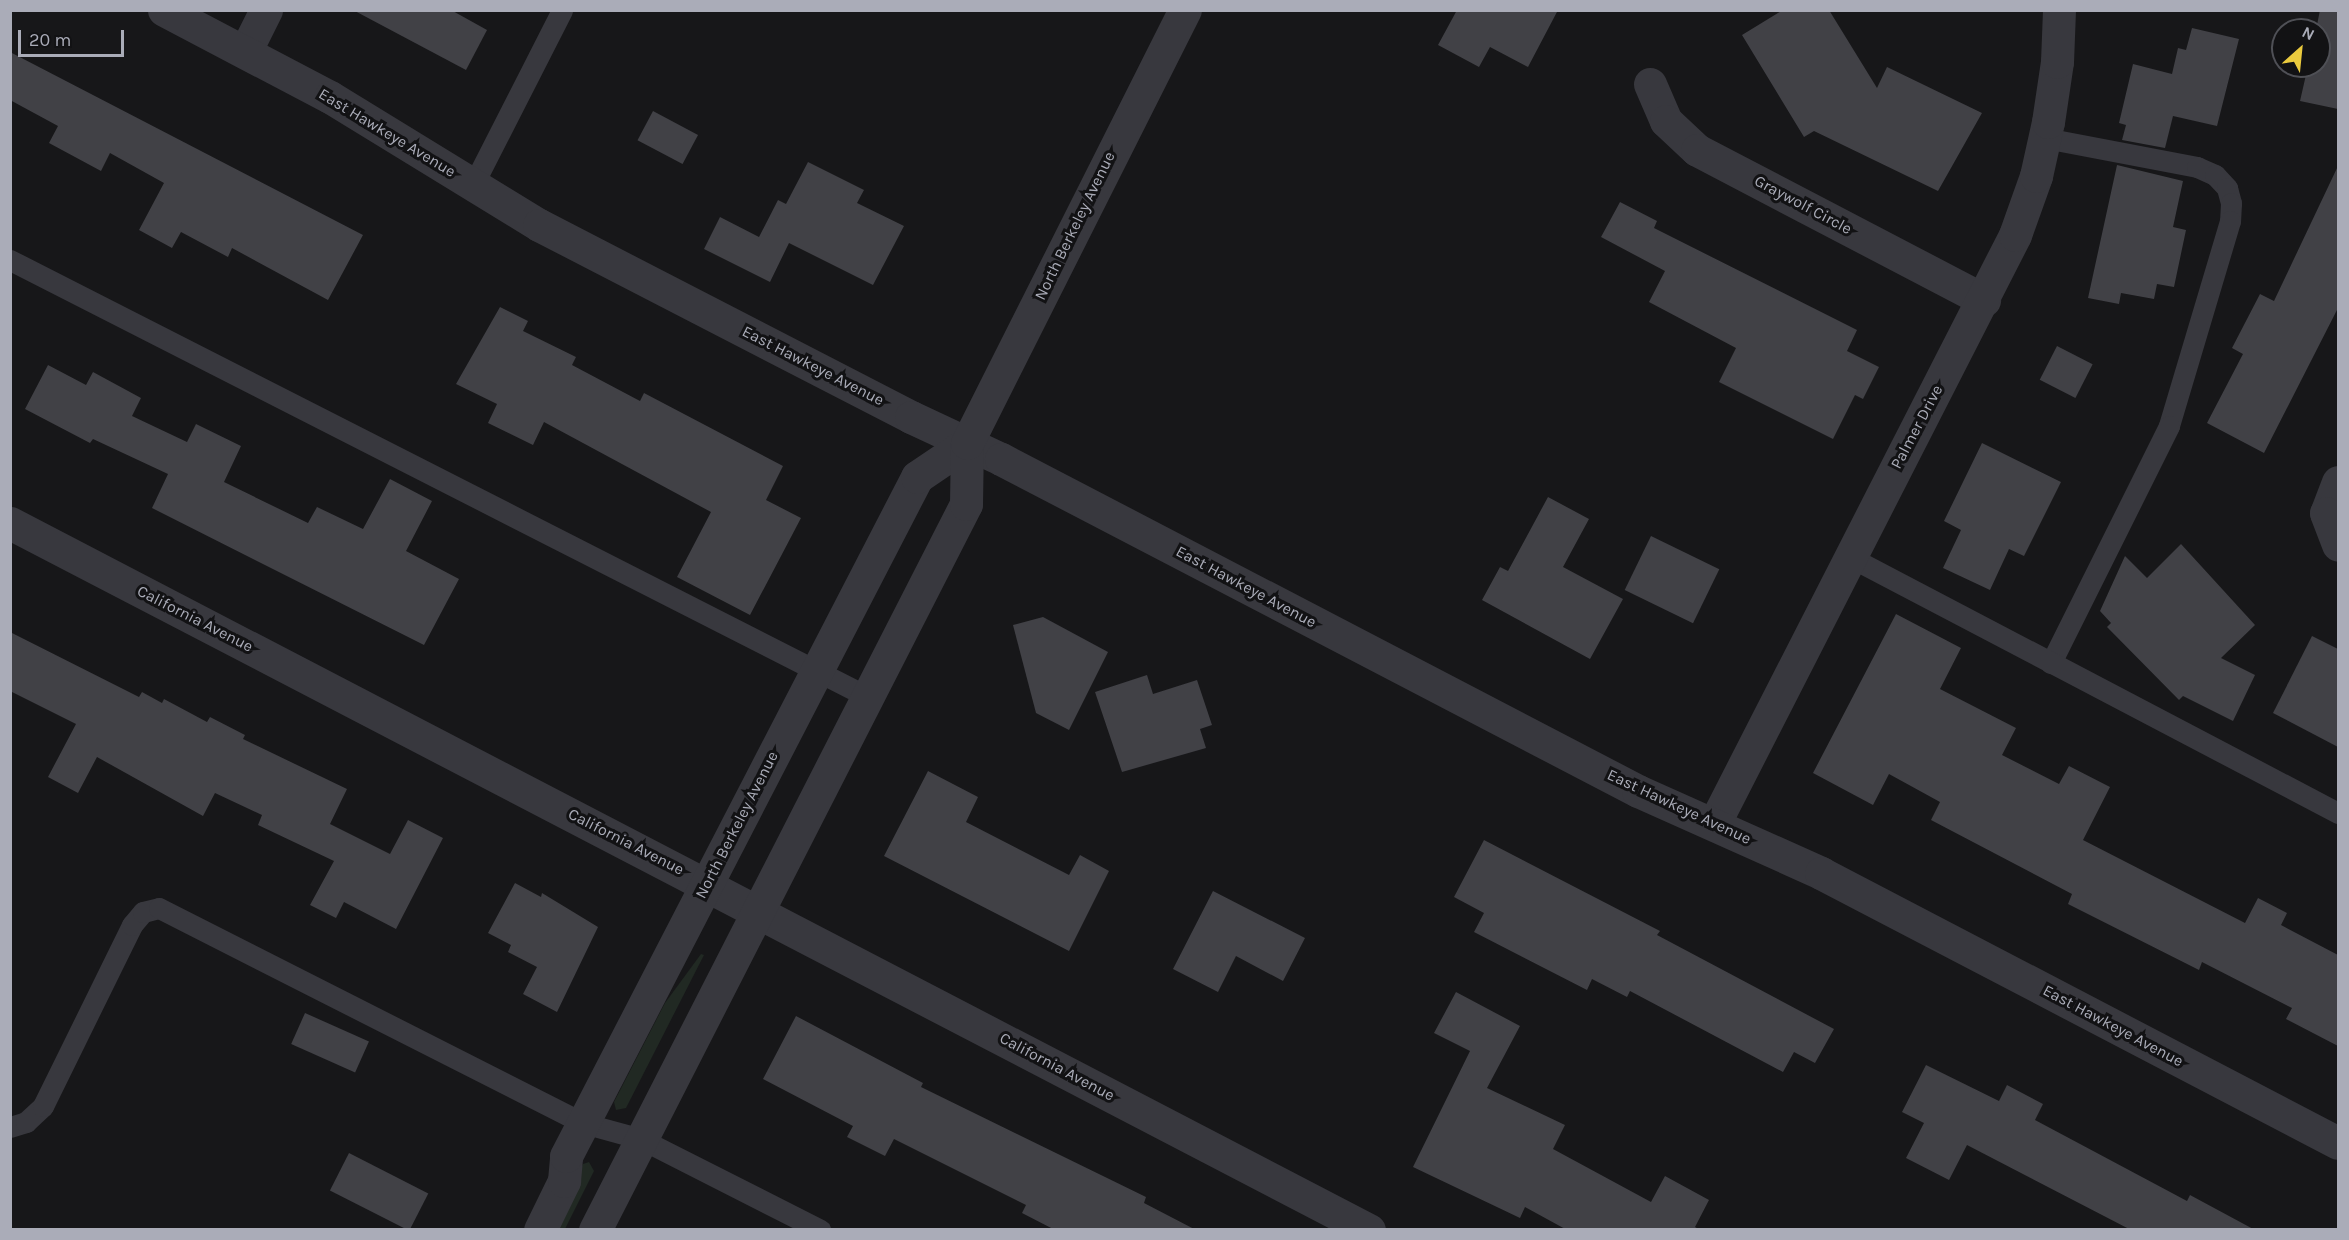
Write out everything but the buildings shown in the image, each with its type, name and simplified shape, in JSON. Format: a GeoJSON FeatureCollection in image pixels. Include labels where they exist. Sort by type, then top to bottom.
{"type":"FeatureCollection","features":[{"type":"Feature","properties":{"kind":"street","name":"East Hawkeye Avenue"},"geometry":{"type":"LineString","coordinates":[[164,10],[330,97],[539,225],[968,443],[1628,786],[1804,865],[2338,1143]]}},
{"type":"Feature","properties":{"kind":"street"},"geometry":{"type":"LineString","coordinates":[[245,52],[266,10]]}},
{"type":"Feature","properties":{"kind":"street","name":"North Berkeley Avenue"},"geometry":{"type":"LineString","coordinates":[[596,1230],[866,696],[966,504],[968,443],[1185,10]]}},
{"type":"Feature","properties":{"kind":"street","name":"Palmer Drive"},"geometry":{"type":"LineString","coordinates":[[1714,824],[1984,300],[2015,235],[2045,138],[2057,62],[2059,10]]}},
{"type":"Feature","properties":{"kind":"street","name":"Graywolf Circle"},"geometry":{"type":"LineString","coordinates":[[1650,84],[1659,110],[1697,150],[1984,300]]}},
{"type":"Feature","properties":{"kind":"street","name":"North Berkeley Avenue"},"geometry":{"type":"LineString","coordinates":[[540,1230],[564,1181],[566,1156],[917,477],[968,443]]}},
{"type":"Feature","properties":{"kind":"street"},"geometry":{"type":"LineString","coordinates":[[2338,482],[2326,513],[2329,528],[2338,545]]}},
{"type":"Feature","properties":{"kind":"street","name":"California Avenue"},"geometry":{"type":"LineString","coordinates":[[10,523],[1369,1230]]}},
{"type":"Feature","properties":{"kind":"street"},"geometry":{"type":"LineString","coordinates":[[515,1230],[545,1172],[566,1156]]}},
{"type":"Feature","properties":{"kind":"lane"},"geometry":{"type":"LineString","coordinates":[[473,185],[562,10]]}},
{"type":"Feature","properties":{"kind":"lane"},"geometry":{"type":"LineString","coordinates":[[2045,138],[2197,167],[2215,176],[2227,188],[2231,203],[2230,221],[2169,426],[2051,663]]}},
{"type":"Feature","properties":{"kind":"lane"},"geometry":{"type":"LineString","coordinates":[[10,260],[866,696]]}},
{"type":"Feature","properties":{"kind":"lane"},"geometry":{"type":"LineString","coordinates":[[1850,557],[2338,813]]}},
{"type":"Feature","properties":{"kind":"lane"},"geometry":{"type":"LineString","coordinates":[[10,1127],[26,1122],[43,1106],[132,925],[151,908],[167,910],[583,1123],[641,1139],[820,1230]]}},
{"type":"Feature","properties":{"kind":"shaded area"},"geometry":{"type":"Polygon","coordinates":[[[701,954],[704,955],[626,1108],[616,1110],[614,1102],[665,1003],[701,954]]]}},
{"type":"Feature","properties":{"kind":"shaded area"},"geometry":{"type":"Polygon","coordinates":[[[589,1162],[594,1171],[565,1229],[550,1230],[583,1164],[589,1162]]]}}]}
